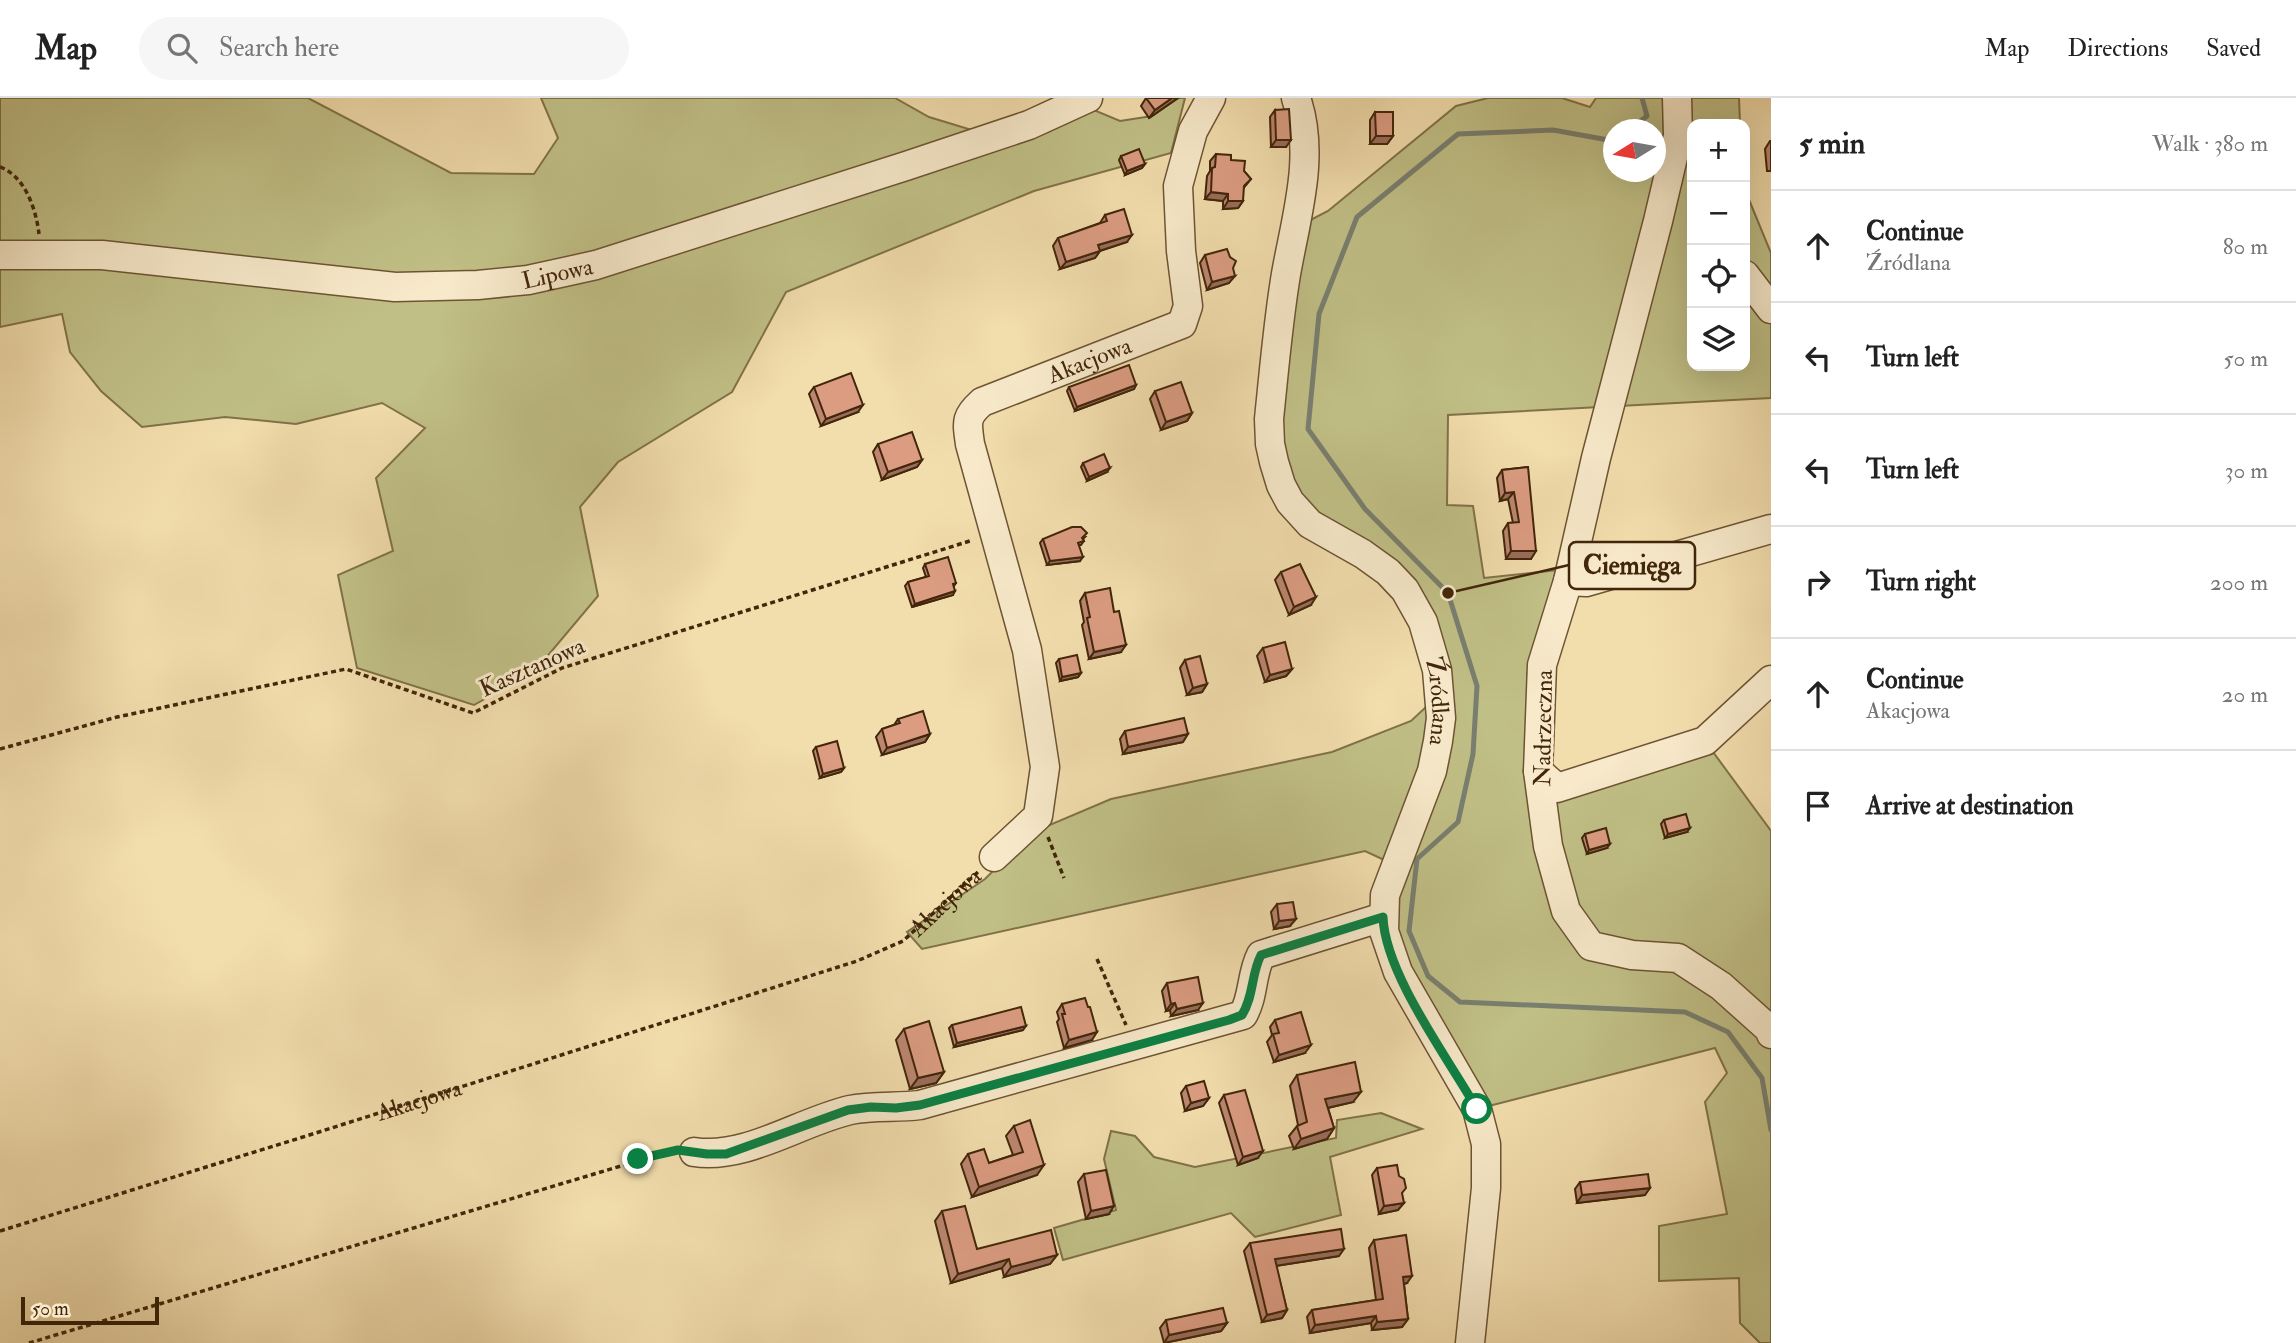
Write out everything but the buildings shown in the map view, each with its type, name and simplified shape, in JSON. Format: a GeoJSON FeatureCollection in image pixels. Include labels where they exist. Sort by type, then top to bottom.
{"type":"FeatureCollection","features":[{"type":"Feature","properties":{"kind":"street","name":"Lipowa"},"geometry":{"type":"LineString","coordinates":[[0,255],[102,255],[395,287],[478,285],[528,280],[596,265],[893,170],[1029,125],[1088,98]]}},
{"type":"Feature","properties":{"kind":"street","name":"Akacjowa"},"geometry":{"type":"LineString","coordinates":[[994,857],[1038,816],[1045,767],[1027,650],[970,444],[969,413],[982,402],[1182,324],[1188,306],[1181,251],[1178,186],[1193,131],[1211,98]]}},
{"type":"Feature","properties":{"kind":"street","name":"Źródlana"},"geometry":{"type":"LineString","coordinates":[[1296,98],[1303,126],[1301,198],[1286,274],[1269,419],[1270,444],[1280,485],[1301,516],[1388,572],[1405,590],[1423,622],[1430,642],[1440,694],[1441,718],[1432,771],[1389,886],[1383,917],[1384,931],[1398,971],[1477,1109],[1486,1144],[1486,1188],[1470,1343]]}},
{"type":"Feature","properties":{"kind":"street","name":"Nadrzeczna"},"geometry":{"type":"LineString","coordinates":[[1677,98],[1678,136],[1567,581],[1542,665],[1538,771],[1548,846],[1566,911],[1591,946],[1632,955],[1678,958],[1721,986],[1769,1029],[1771,1034]]}},
{"type":"Feature","properties":{"kind":"street"},"geometry":{"type":"LineString","coordinates":[[1678,136],[1687,159]]}},
{"type":"Feature","properties":{"kind":"street"},"geometry":{"type":"LineString","coordinates":[[1750,282],[1771,309]]}},
{"type":"Feature","properties":{"kind":"street"},"geometry":{"type":"LineString","coordinates":[[1567,581],[1586,582],[1771,529]]}},
{"type":"Feature","properties":{"kind":"street"},"geometry":{"type":"LineString","coordinates":[[1538,771],[1557,788],[1705,741],[1771,680]]}},
{"type":"Feature","properties":{"kind":"street"},"geometry":{"type":"LineString","coordinates":[[694,1153],[726,1154],[848,1110],[920,1105],[1242,1015],[1248,1006],[1255,967],[1261,955],[1383,917]]}},
{"type":"Feature","properties":{"kind":"path"},"geometry":{"type":"LineString","coordinates":[[0,167],[20,179],[38,226],[42,253]]}},
{"type":"Feature","properties":{"kind":"path","name":"Kasztanowa"},"geometry":{"type":"LineString","coordinates":[[0,749],[117,717],[346,669],[473,713],[562,668],[994,533]]}},
{"type":"Feature","properties":{"kind":"path"},"geometry":{"type":"LineString","coordinates":[[1038,816],[1064,878]]}},
{"type":"Feature","properties":{"kind":"path","name":"Akacjowa"},"geometry":{"type":"LineString","coordinates":[[0,1231],[566,1055],[857,961],[903,941],[994,857]]}},
{"type":"Feature","properties":{"kind":"path"},"geometry":{"type":"LineString","coordinates":[[1097,959],[1125,1024],[1147,1042]]}},
{"type":"Feature","properties":{"kind":"path"},"geometry":{"type":"LineString","coordinates":[[29,1343],[660,1153],[678,1150],[694,1153]]}},
{"type":"Feature","properties":{"kind":"shaded area"},"geometry":{"type":"Polygon","coordinates":[[[0,98],[308,98],[451,173],[534,174],[558,138],[541,98],[895,98],[929,117],[1011,142],[1094,110],[1120,121],[1152,116],[1177,98],[1185,98],[1171,153],[1034,191],[786,292],[732,392],[618,462],[580,507],[598,596],[535,671],[474,705],[357,668],[338,575],[393,551],[376,478],[425,428],[382,403],[296,424],[225,417],[142,427],[101,391],[70,352],[62,314],[0,327],[0,98]]]}},
{"type":"Feature","properties":{"kind":"shaded area"},"geometry":{"type":"Polygon","coordinates":[[[1488,98],[1562,98],[1590,107],[1596,98],[1739,98],[1740,119],[1687,119],[1687,371],[1750,371],[1750,202],[1771,253],[1771,398],[1448,415],[1447,505],[1473,506],[1484,578],[1558,570],[1527,674],[1538,772],[1557,788],[1705,741],[1771,831],[1771,1343],[1760,1343],[1740,1323],[1739,1278],[1659,1281],[1659,1226],[1727,1214],[1705,1102],[1727,1073],[1715,1048],[1477,1109],[1398,972],[1395,865],[1365,851],[922,949],[907,932],[985,879],[1040,829],[1111,799],[1332,752],[1411,721],[1440,694],[1413,602],[1310,524],[1269,419],[1297,227],[1328,211],[1456,106],[1488,98]]]}},
{"type":"Feature","properties":{"kind":"shaded area"},"geometry":{"type":"Polygon","coordinates":[[[1381,1113],[1422,1129],[1330,1157],[1341,1215],[1255,1237],[1231,1213],[1063,1260],[1054,1228],[1116,1210],[1104,1159],[1111,1131],[1135,1136],[1154,1157],[1195,1167],[1336,1138],[1337,1120],[1381,1113]]]}},
{"type":"Feature","properties":{"kind":"waterway"},"geometry":{"type":"LineString","coordinates":[[1642,98],[1647,116],[1643,119]]}},
{"type":"Feature","properties":{"kind":"waterway"},"geometry":{"type":"LineString","coordinates":[[1603,139],[1553,130],[1458,134],[1357,217],[1319,314],[1308,429],[1365,509],[1448,593],[1477,686],[1473,754],[1458,822],[1417,859],[1409,931],[1428,976],[1460,1002],[1685,1012],[1728,1032],[1762,1078],[1771,1130]]}},
{"type":"Feature","properties":{"kind":"place","name":"Ciemięga"},"geometry":{"type":"Point","coordinates":[1448,593]}},
{"type":"Feature","properties":{"kind":"route"},"geometry":{"type":"LineString","coordinates":[[638,1159],[678,1150],[726,1154],[848,1110],[920,1105],[1229,1020],[1242,1015],[1248,1006],[1255,967],[1261,955],[1383,917],[1384,931],[1398,971],[1438,1046],[1477,1109]]}}]}
